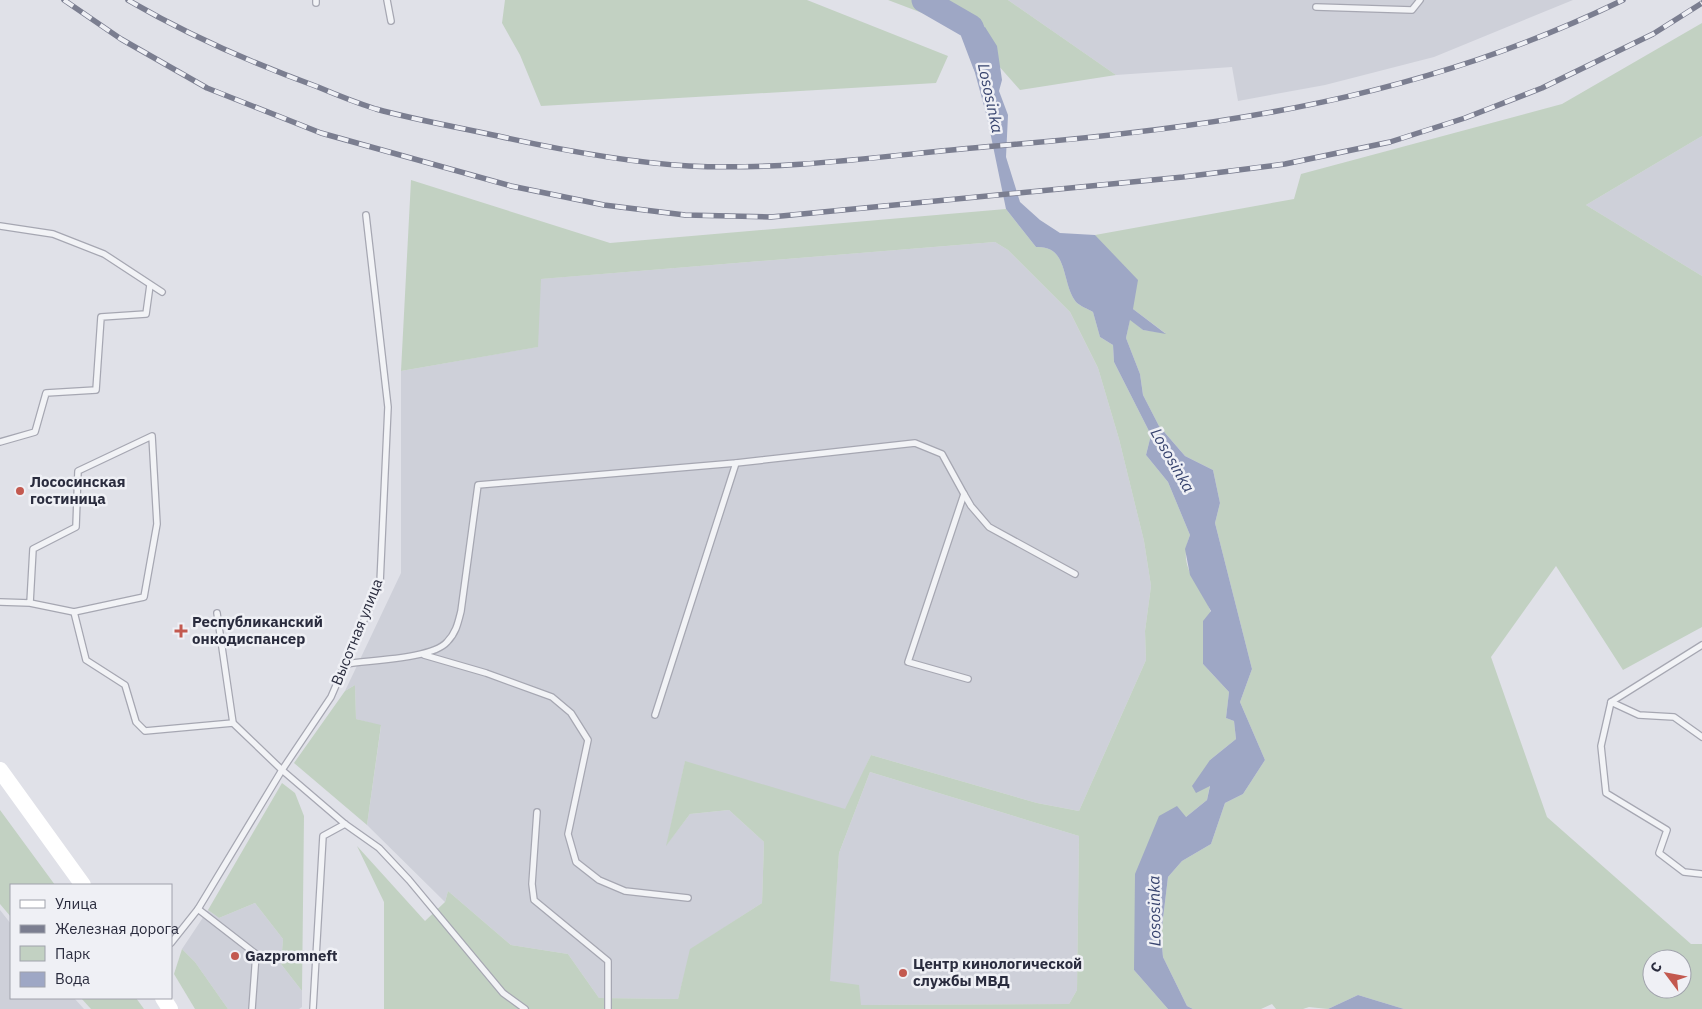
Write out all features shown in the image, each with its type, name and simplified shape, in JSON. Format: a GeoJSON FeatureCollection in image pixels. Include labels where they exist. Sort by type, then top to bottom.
{"type":"FeatureCollection","features":[{"type":"Feature","properties":{"kind":"main road"},"geometry":{"type":"LineString","coordinates":[[0,770],[82,884]]}},
{"type":"Feature","properties":{"kind":"lane"},"geometry":{"type":"LineString","coordinates":[[387,0],[390,21]]}},
{"type":"Feature","properties":{"kind":"lane"},"geometry":{"type":"LineString","coordinates":[[1316,7],[1412,10],[1420,0]]}},
{"type":"Feature","properties":{"kind":"lane","name":"Высотная улица"},"geometry":{"type":"LineString","coordinates":[[172,941],[198,910],[282,770],[331,697],[380,583],[388,407],[366,215]]}},
{"type":"Feature","properties":{"kind":"lane"},"geometry":{"type":"LineString","coordinates":[[0,226],[53,234],[104,254],[150,286],[162,292]]}},
{"type":"Feature","properties":{"kind":"lane"},"geometry":{"type":"LineString","coordinates":[[0,442],[36,432],[46,393],[96,390],[100,317],[146,314],[150,286]]}},
{"type":"Feature","properties":{"kind":"lane"},"geometry":{"type":"LineString","coordinates":[[0,602],[30,603],[74,612],[144,597],[157,524],[152,436],[78,471],[76,527],[33,549],[30,603]]}},
{"type":"Feature","properties":{"kind":"lane"},"geometry":{"type":"LineString","coordinates":[[346,664],[424,655],[446,644],[457,628],[462,611],[478,485],[736,463],[915,444],[942,454],[971,506],[989,527],[1076,574]]}},
{"type":"Feature","properties":{"kind":"lane"},"geometry":{"type":"LineString","coordinates":[[655,715],[736,463]]}},
{"type":"Feature","properties":{"kind":"lane"},"geometry":{"type":"LineString","coordinates":[[964,494],[908,662],[968,679]]}},
{"type":"Feature","properties":{"kind":"lane"},"geometry":{"type":"LineString","coordinates":[[74,612],[86,660],[124,685],[136,722],[145,731],[233,723]]}},
{"type":"Feature","properties":{"kind":"lane"},"geometry":{"type":"LineString","coordinates":[[217,613],[233,723],[282,770],[346,824],[379,848],[409,880],[503,993],[525,1009]]}},
{"type":"Feature","properties":{"kind":"lane"},"geometry":{"type":"LineString","coordinates":[[1702,645],[1611,702],[1601,746],[1606,792],[1667,830],[1659,853],[1684,872],[1702,874]]}},
{"type":"Feature","properties":{"kind":"lane"},"geometry":{"type":"LineString","coordinates":[[424,655],[486,673],[552,697],[571,713],[588,740],[568,834],[576,862],[599,880],[625,891],[688,898]]}},
{"type":"Feature","properties":{"kind":"lane"},"geometry":{"type":"LineString","coordinates":[[1611,702],[1640,715],[1674,716],[1702,737]]}},
{"type":"Feature","properties":{"kind":"lane"},"geometry":{"type":"LineString","coordinates":[[537,812],[532,884],[534,900],[608,961],[608,1009]]}},
{"type":"Feature","properties":{"kind":"lane"},"geometry":{"type":"LineString","coordinates":[[313,1009],[323,836],[346,824]]}},
{"type":"Feature","properties":{"kind":"lane"},"geometry":{"type":"LineString","coordinates":[[198,910],[256,954],[252,1009]]}},
{"type":"Feature","properties":{"kind":"shaded area"},"geometry":{"type":"Polygon","coordinates":[[[1008,0],[1573,0],[1434,57],[1325,85],[1238,101],[1232,67],[1116,75],[1008,0]]]}},
{"type":"Feature","properties":{"kind":"shaded area"},"geometry":{"type":"Polygon","coordinates":[[[1702,136],[1702,276],[1586,205],[1702,136]]]}},
{"type":"Feature","properties":{"kind":"shaded area"},"geometry":{"type":"Polygon","coordinates":[[[995,242],[1008,250],[1070,312],[1098,368],[1119,439],[1144,541],[1151,586],[1145,631],[1146,660],[1079,811],[1037,803],[871,755],[846,810],[685,762],[667,844],[690,814],[729,810],[764,842],[762,903],[691,949],[678,999],[599,998],[568,954],[511,945],[448,891],[445,902],[367,825],[381,726],[356,719],[355,685],[345,691],[401,573],[401,371],[537,347],[540,279],[995,242]]]}},
{"type":"Feature","properties":{"kind":"shaded area"},"geometry":{"type":"Polygon","coordinates":[[[870,772],[1079,836],[1077,990],[1069,1004],[861,1005],[829,981],[839,853],[870,772]]]}},
{"type":"Feature","properties":{"kind":"shaded area","name":"Gazpromneft"},"geometry":{"type":"Polygon","coordinates":[[[255,903],[283,939],[281,964],[302,991],[302,1007],[299,1009],[228,1009],[195,962],[182,949],[208,910],[219,918],[255,903]]]}},
{"type":"Feature","properties":{"kind":"shaded area"},"geometry":{"type":"Polygon","coordinates":[[[0,910],[10,923],[10,999],[75,999],[84,1009],[0,1009],[0,910]]]}},
{"type":"Feature","properties":{"kind":"green space"},"geometry":{"type":"Polygon","coordinates":[[[505,0],[807,0],[948,56],[936,83],[541,106],[520,55],[502,23],[505,0]]]}},
{"type":"Feature","properties":{"kind":"green space"},"geometry":{"type":"Polygon","coordinates":[[[888,0],[1008,0],[1116,75],[1020,90],[967,30],[888,0]]]}},
{"type":"Feature","properties":{"kind":"green space"},"geometry":{"type":"Polygon","coordinates":[[[1702,23],[1702,136],[1586,205],[1702,276],[1702,627],[1623,670],[1556,566],[1491,657],[1547,817],[1691,944],[1702,944],[1702,1009],[1404,1009],[1358,995],[1328,1009],[1309,1007],[1303,1009],[1276,1009],[1272,1004],[1261,1009],[1193,1009],[1187,1006],[1163,957],[1161,935],[1168,877],[1182,861],[1211,844],[1225,803],[1243,794],[1265,760],[1240,702],[1252,669],[1215,523],[1220,503],[1213,470],[1185,456],[1159,426],[1143,395],[1140,374],[1126,338],[1130,319],[1143,330],[1165,333],[1133,309],[1095,235],[1294,199],[1301,174],[1562,104],[1702,23]]]}},
{"type":"Feature","properties":{"kind":"green space"},"geometry":{"type":"Polygon","coordinates":[[[411,180],[610,243],[1006,209],[1036,247],[1047,248],[1054,252],[1063,267],[1071,294],[1076,302],[1093,312],[1100,337],[1113,345],[1114,362],[1151,435],[1146,455],[1168,482],[1190,535],[1186,547],[1188,567],[1206,600],[1211,615],[1203,664],[1229,692],[1226,718],[1234,721],[1236,739],[1210,760],[1210,785],[1207,800],[1186,817],[1134,970],[1168,1009],[384,1009],[384,902],[357,846],[425,921],[445,902],[448,891],[511,945],[568,954],[599,998],[678,999],[690,949],[762,903],[764,842],[729,810],[690,814],[666,846],[685,761],[845,809],[871,755],[1037,803],[1079,811],[1146,660],[1145,631],[1151,586],[1144,541],[1119,439],[1098,368],[1070,312],[1008,250],[995,242],[541,279],[538,347],[401,371],[411,180]],[[870,772],[839,853],[830,981],[859,985],[861,1005],[1069,1004],[1077,990],[1079,836],[870,772]]]}},
{"type":"Feature","properties":{"kind":"green space"},"geometry":{"type":"Polygon","coordinates":[[[355,685],[356,719],[381,725],[367,825],[294,763],[345,691],[355,685]]]}},
{"type":"Feature","properties":{"kind":"green space"},"geometry":{"type":"Polygon","coordinates":[[[282,783],[295,793],[304,816],[302,991],[281,964],[283,939],[255,903],[219,918],[208,910],[282,783]]]}},
{"type":"Feature","properties":{"kind":"green space"},"geometry":{"type":"Polygon","coordinates":[[[0,810],[54,884],[10,884],[10,916],[0,904],[0,810]]]}},
{"type":"Feature","properties":{"kind":"green space"},"geometry":{"type":"Polygon","coordinates":[[[182,949],[195,962],[228,1009],[195,1009],[174,974],[182,949]]]}},
{"type":"Feature","properties":{"kind":"green space"},"geometry":{"type":"Polygon","coordinates":[[[82,999],[137,999],[144,1009],[91,1009],[82,999]]]}},
{"type":"Feature","properties":{"kind":"water"},"geometry":{"type":"Polygon","coordinates":[[[985,27],[997,46],[1002,80],[999,91],[1008,115],[1006,157],[1020,202],[1040,220],[1060,233],[1095,235],[1138,280],[1133,309],[1166,334],[1143,330],[1130,320],[1126,338],[1140,374],[1143,395],[1159,426],[1185,456],[1213,470],[1220,503],[1215,523],[1252,669],[1240,702],[1265,760],[1243,794],[1225,803],[1211,844],[1182,861],[1168,877],[1161,935],[1163,957],[1187,1006],[1193,1009],[1168,1009],[1134,970],[1135,874],[1159,816],[1177,806],[1186,817],[1207,800],[1210,786],[1196,793],[1192,786],[1210,760],[1236,739],[1234,721],[1226,718],[1229,692],[1203,664],[1203,621],[1211,611],[1190,575],[1185,549],[1190,535],[1168,482],[1146,455],[1151,435],[1114,362],[1113,345],[1100,337],[1093,312],[1076,302],[1071,294],[1063,267],[1054,252],[1047,248],[1036,247],[1006,209],[987,117],[965,36],[985,27]]]}},
{"type":"Feature","properties":{"kind":"water"},"geometry":{"type":"Polygon","coordinates":[[[1358,995],[1404,1009],[1328,1009],[1358,995]]]}},
{"type":"Feature","properties":{"kind":"waterway","name":"Lososinka"},"geometry":{"type":"LineString","coordinates":[[924,0],[971,27],[985,64]]}},
{"type":"Feature","properties":{"kind":"railway"},"geometry":{"type":"LineString","coordinates":[[64,0],[121,39],[207,88],[321,133],[511,186],[604,205],[685,215],[771,217],[1183,177],[1285,164],[1390,142],[1465,118],[1542,88],[1653,34],[1702,3]]}},
{"type":"Feature","properties":{"kind":"railway"},"geometry":{"type":"LineString","coordinates":[[128,0],[197,37],[269,68],[376,109],[406,117],[593,155],[641,162],[729,167],[809,164],[1088,138],[1245,117],[1322,102],[1398,84],[1473,61],[1548,33],[1623,0]]}},
{"type":"Feature","properties":{"kind":"place","name":"Лососинская гостиница"},"geometry":{"type":"Point","coordinates":[20,491]}},
{"type":"Feature","properties":{"kind":"place","name":"Республиканский онкодиспансер"},"geometry":{"type":"Point","coordinates":[181,631]}},
{"type":"Feature","properties":{"kind":"place","name":"Gazpromneft"},"geometry":{"type":"Point","coordinates":[235,956]}},
{"type":"Feature","properties":{"kind":"place","name":"Центр кинологической службы МВД"},"geometry":{"type":"Point","coordinates":[903,973]}}]}
